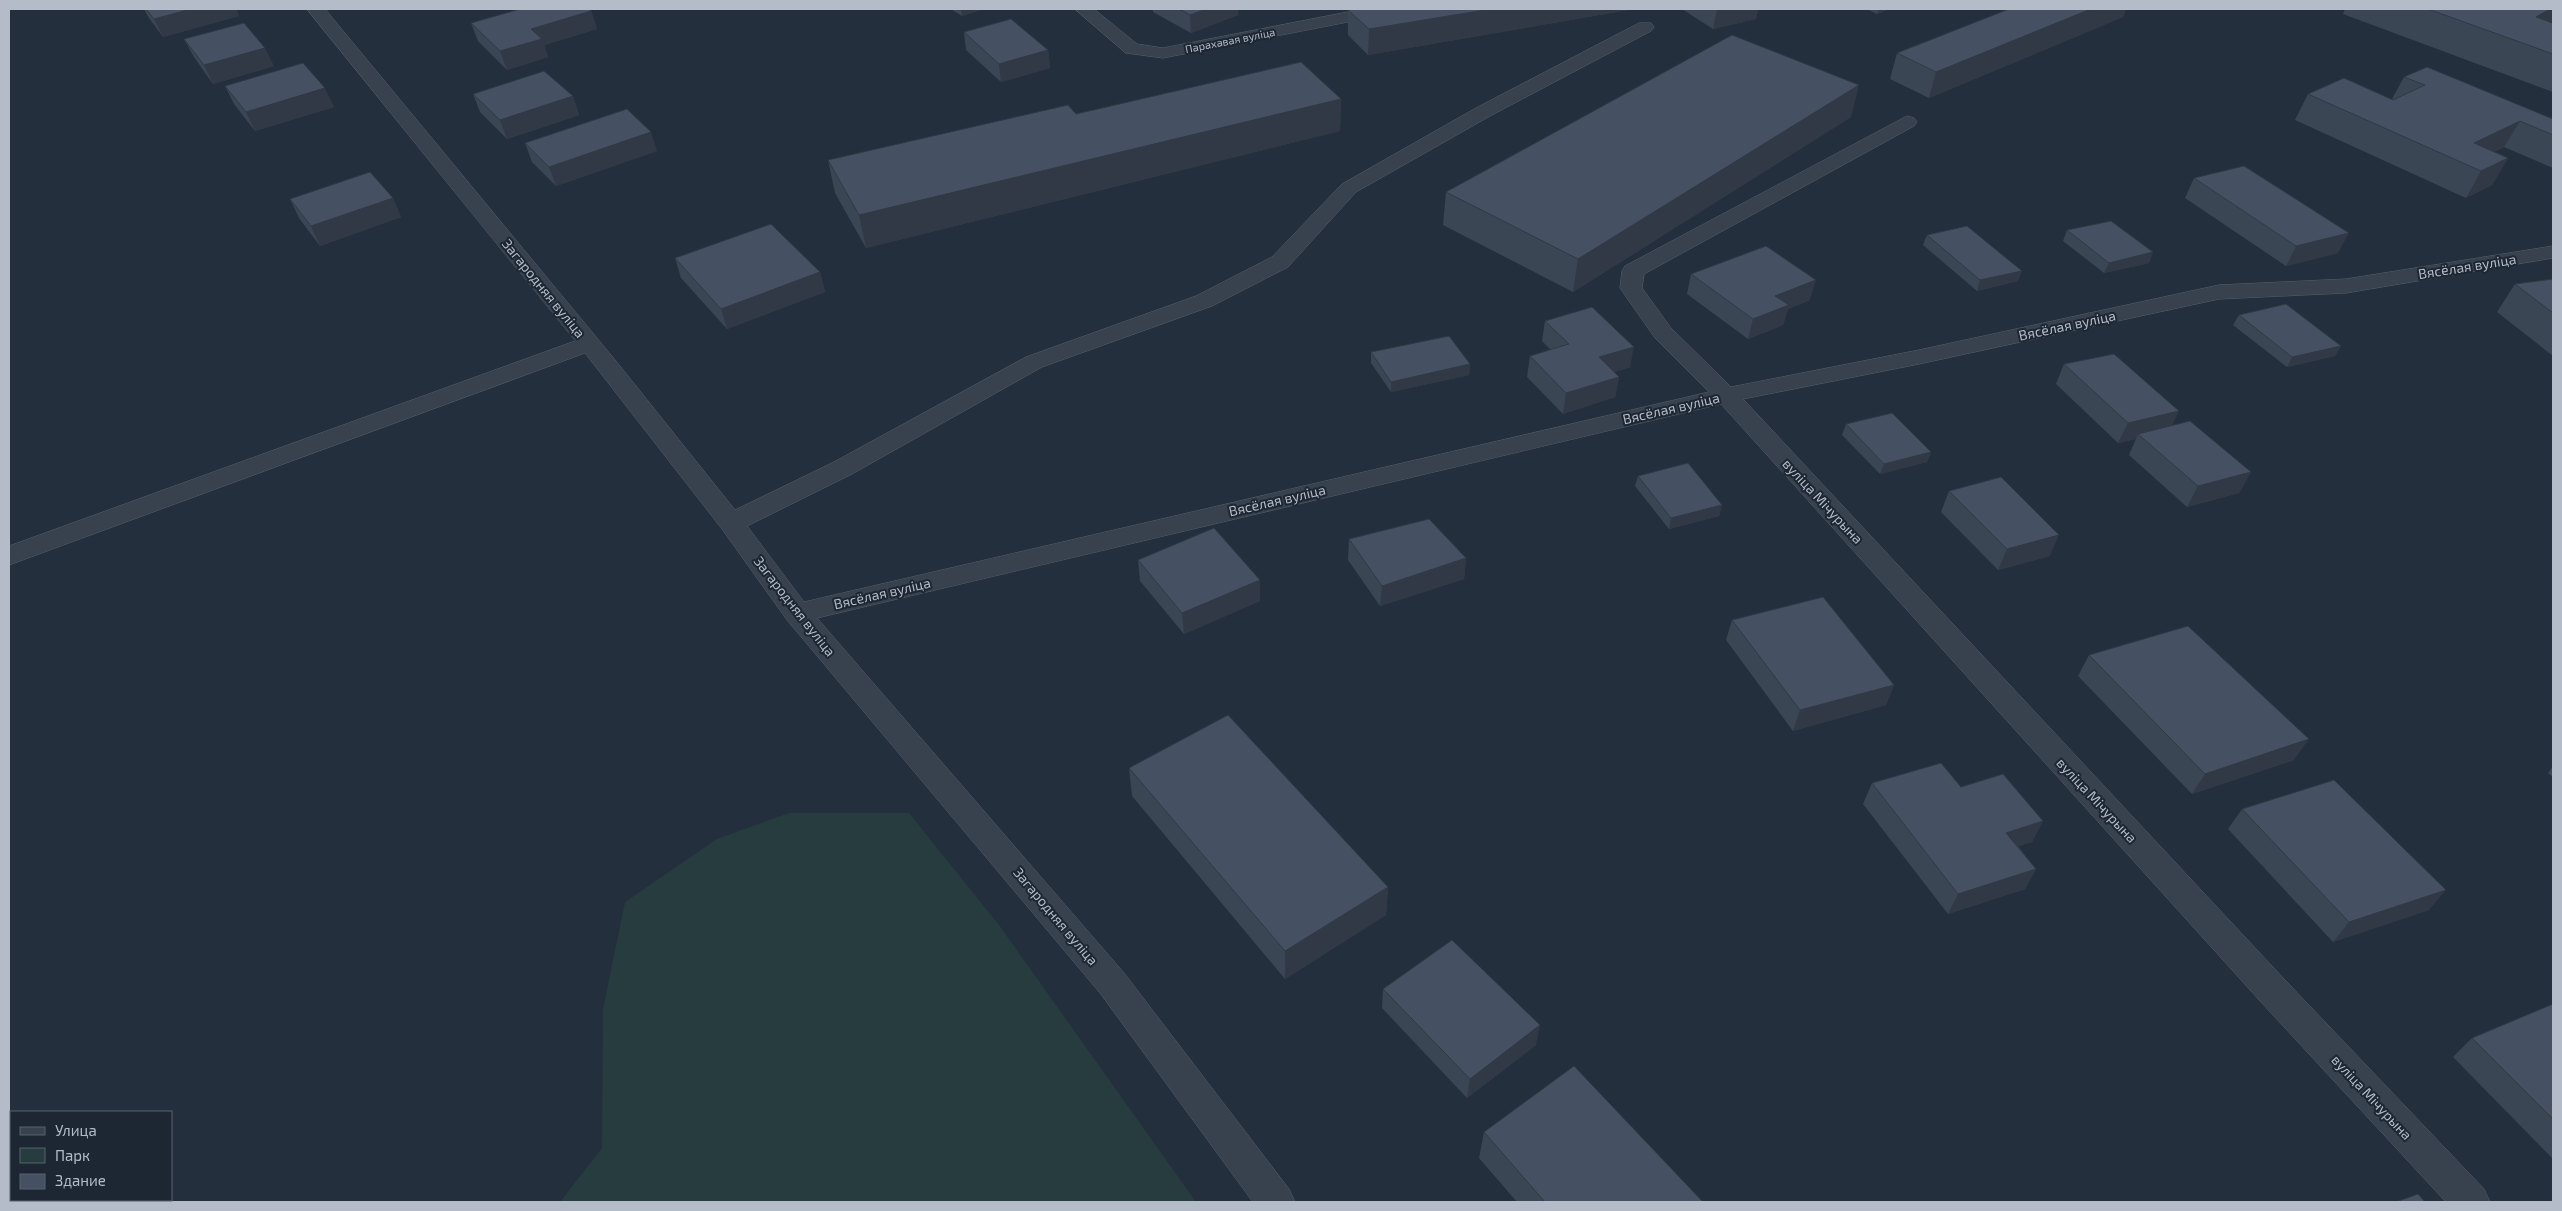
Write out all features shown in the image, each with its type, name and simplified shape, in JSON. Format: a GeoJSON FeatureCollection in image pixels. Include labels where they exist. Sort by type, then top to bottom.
{"type":"FeatureCollection","features":[{"type":"Feature","properties":{"kind":"street","name":"Загародняя вуліца"},"geometry":{"type":"LineString","coordinates":[[316,9],[589,344],[731,523],[798,613],[1112,983],[1276,1202]]}},
{"type":"Feature","properties":{"kind":"street","name":"Парахавая вуліца"},"geometry":{"type":"LineString","coordinates":[[1084,9],[1132,50],[1163,53],[1389,9]]}},
{"type":"Feature","properties":{"kind":"street"},"geometry":{"type":"LineString","coordinates":[[731,523],[843,468],[1034,362],[1204,301],[1280,262],[1349,188],[1483,112],[1646,28]]}},
{"type":"Feature","properties":{"kind":"street","name":"вуліца Мічурына"},"geometry":{"type":"LineString","coordinates":[[1907,122],[1633,270],[1631,288],[1663,333],[1726,395],[2280,999],[2471,1202]]}},
{"type":"Feature","properties":{"kind":"street","name":"Вясёлая вуліца"},"geometry":{"type":"LineString","coordinates":[[798,613],[1726,395],[1919,357],[2219,292],[2346,286],[2553,252]]}},
{"type":"Feature","properties":{"kind":"street"},"geometry":{"type":"LineString","coordinates":[[9,556],[589,344]]}},
{"type":"Feature","properties":{"kind":"green space"},"geometry":{"type":"Polygon","coordinates":[[[789,813],[909,813],[999,925],[1196,1202],[560,1202],[602,1148],[603,1009],[625,902],[717,839],[789,813]]]}},
{"type":"Feature","properties":{"kind":"building"},"geometry":{"type":"Polygon","coordinates":[[[146,9],[191,9],[154,19],[146,9]]]}},
{"type":"Feature","properties":{"kind":"building"},"geometry":{"type":"Polygon","coordinates":[[[520,9],[588,9],[591,11],[531,29],[542,39],[500,51],[471,23],[520,9]]]}},
{"type":"Feature","properties":{"kind":"building"},"geometry":{"type":"Polygon","coordinates":[[[1179,9],[1206,9],[1190,15],[1179,9]]]}},
{"type":"Feature","properties":{"kind":"building"},"geometry":{"type":"Polygon","coordinates":[[[1491,9],[1369,29],[1348,10],[1491,9]]]}},
{"type":"Feature","properties":{"kind":"building"},"geometry":{"type":"Polygon","coordinates":[[[2009,9],[2091,9],[1936,72],[1897,53],[2009,9]]]}},
{"type":"Feature","properties":{"kind":"building"},"geometry":{"type":"Polygon","coordinates":[[[2428,9],[2550,9],[2536,17],[2553,23],[2553,54],[2428,9]]]}},
{"type":"Feature","properties":{"kind":"building"},"geometry":{"type":"Polygon","coordinates":[[[1011,19],[1048,50],[999,64],[964,32],[1011,19]]]}},
{"type":"Feature","properties":{"kind":"building"},"geometry":{"type":"Polygon","coordinates":[[[244,23],[265,48],[204,65],[184,39],[244,23]]]}},
{"type":"Feature","properties":{"kind":"building"},"geometry":{"type":"Polygon","coordinates":[[[1732,35],[1859,85],[1578,259],[1446,192],[1732,35]]]}},
{"type":"Feature","properties":{"kind":"building"},"geometry":{"type":"Polygon","coordinates":[[[1301,62],[1341,99],[859,215],[828,160],[1068,105],[1076,114],[1301,62]]]}},
{"type":"Feature","properties":{"kind":"building"},"geometry":{"type":"Polygon","coordinates":[[[303,63],[325,88],[246,112],[225,86],[303,63]]]}},
{"type":"Feature","properties":{"kind":"building"},"geometry":{"type":"Polygon","coordinates":[[[2427,67],[2553,119],[2553,135],[2520,121],[2474,143],[2508,158],[2481,171],[2308,94],[2344,78],[2393,100],[2425,85],[2404,77],[2427,67]]]}},
{"type":"Feature","properties":{"kind":"building"},"geometry":{"type":"Polygon","coordinates":[[[544,71],[573,96],[500,120],[473,94],[544,71]]]}},
{"type":"Feature","properties":{"kind":"building"},"geometry":{"type":"Polygon","coordinates":[[[627,109],[651,132],[549,167],[525,143],[627,109]]]}},
{"type":"Feature","properties":{"kind":"building"},"geometry":{"type":"Polygon","coordinates":[[[2244,166],[2349,233],[2296,246],[2194,178],[2244,166]]]}},
{"type":"Feature","properties":{"kind":"building"},"geometry":{"type":"Polygon","coordinates":[[[370,172],[393,198],[311,226],[290,199],[370,172]]]}},
{"type":"Feature","properties":{"kind":"building"},"geometry":{"type":"Polygon","coordinates":[[[2111,221],[2153,252],[2109,263],[2067,230],[2111,221]]]}},
{"type":"Feature","properties":{"kind":"building"},"geometry":{"type":"Polygon","coordinates":[[[771,224],[820,272],[721,309],[675,258],[771,224]]]}},
{"type":"Feature","properties":{"kind":"building"},"geometry":{"type":"Polygon","coordinates":[[[1967,226],[2022,271],[1980,280],[1927,235],[1967,226]]]}},
{"type":"Feature","properties":{"kind":"building"},"geometry":{"type":"Polygon","coordinates":[[[1766,246],[1816,280],[1775,296],[1789,305],[1753,319],[1691,274],[1766,246]]]}},
{"type":"Feature","properties":{"kind":"building"},"geometry":{"type":"Polygon","coordinates":[[[2553,279],[2553,313],[2515,284],[2553,279]]]}},
{"type":"Feature","properties":{"kind":"building"},"geometry":{"type":"Polygon","coordinates":[[[2286,304],[2341,346],[2292,357],[2239,315],[2286,304]]]}},
{"type":"Feature","properties":{"kind":"building"},"geometry":{"type":"Polygon","coordinates":[[[1592,307],[1634,347],[1599,357],[1619,377],[1566,393],[1530,356],[1569,344],[1545,321],[1592,307]]]}},
{"type":"Feature","properties":{"kind":"building"},"geometry":{"type":"Polygon","coordinates":[[[1449,336],[1470,364],[1391,382],[1371,352],[1449,336]]]}},
{"type":"Feature","properties":{"kind":"building"},"geometry":{"type":"Polygon","coordinates":[[[2114,354],[2179,411],[2128,423],[2064,364],[2114,354]]]}},
{"type":"Feature","properties":{"kind":"building"},"geometry":{"type":"Polygon","coordinates":[[[1892,413],[1931,452],[1884,464],[1846,424],[1892,413]]]}},
{"type":"Feature","properties":{"kind":"building"},"geometry":{"type":"Polygon","coordinates":[[[2190,421],[2251,472],[2198,486],[2138,434],[2190,421]]]}},
{"type":"Feature","properties":{"kind":"building"},"geometry":{"type":"Polygon","coordinates":[[[1688,463],[1722,505],[1671,518],[1638,476],[1688,463]]]}},
{"type":"Feature","properties":{"kind":"building"},"geometry":{"type":"Polygon","coordinates":[[[2001,477],[2059,535],[2007,549],[1949,491],[2001,477]]]}},
{"type":"Feature","properties":{"kind":"building"},"geometry":{"type":"Polygon","coordinates":[[[1429,519],[1466,558],[1382,586],[1349,539],[1429,519]]]}},
{"type":"Feature","properties":{"kind":"building"},"geometry":{"type":"Polygon","coordinates":[[[1214,528],[1260,580],[1182,613],[1138,560],[1214,528]]]}},
{"type":"Feature","properties":{"kind":"building"},"geometry":{"type":"Polygon","coordinates":[[[1823,597],[1894,685],[1800,710],[1732,620],[1823,597]]]}},
{"type":"Feature","properties":{"kind":"building"},"geometry":{"type":"Polygon","coordinates":[[[2188,626],[2309,739],[2205,774],[2089,655],[2188,626]]]}},
{"type":"Feature","properties":{"kind":"building"},"geometry":{"type":"Polygon","coordinates":[[[1228,715],[1388,887],[1285,951],[1129,768],[1228,715]]]}},
{"type":"Feature","properties":{"kind":"building"},"geometry":{"type":"Polygon","coordinates":[[[1941,763],[1961,787],[2003,774],[2043,821],[2006,833],[2036,869],[1958,894],[1872,783],[1941,763]]]}},
{"type":"Feature","properties":{"kind":"building"},"geometry":{"type":"Polygon","coordinates":[[[2334,780],[2446,890],[2349,922],[2242,809],[2334,780]]]}},
{"type":"Feature","properties":{"kind":"building"},"geometry":{"type":"Polygon","coordinates":[[[1452,940],[1540,1025],[1470,1079],[1383,989],[1452,940]]]}},
{"type":"Feature","properties":{"kind":"building"},"geometry":{"type":"Polygon","coordinates":[[[2553,1004],[2553,1119],[2472,1038],[2553,1004]]]}},
{"type":"Feature","properties":{"kind":"building"},"geometry":{"type":"Polygon","coordinates":[[[1574,1066],[1703,1202],[1545,1202],[1484,1132],[1574,1066]]]}},
{"type":"Feature","properties":{"kind":"building"},"geometry":{"type":"Polygon","coordinates":[[[2418,1194],[2425,1202],[2396,1202],[2418,1194]]]}}]}
